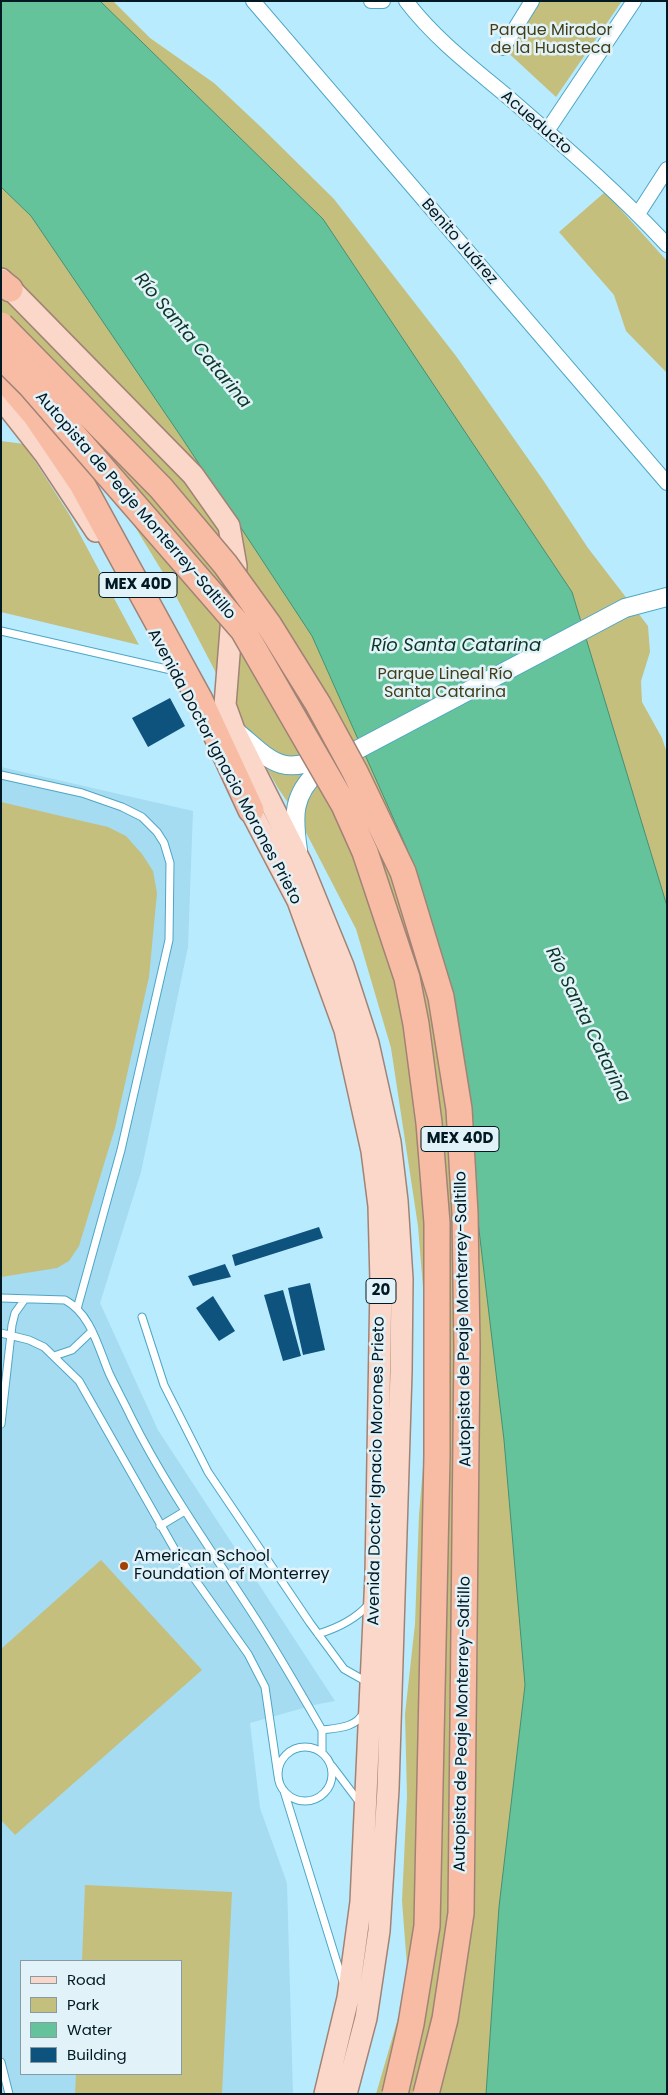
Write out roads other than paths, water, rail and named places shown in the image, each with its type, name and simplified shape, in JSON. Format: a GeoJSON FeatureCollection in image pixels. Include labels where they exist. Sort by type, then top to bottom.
{"type":"FeatureCollection","features":[{"type":"Feature","properties":{"kind":"highway","name":"Autopista de Peaje Monterrey-Saltillo"},"geometry":{"type":"LineString","coordinates":[[1,325],[161,488],[225,564],[269,625],[318,704],[355,772],[403,872],[440,997],[458,1109],[465,1214],[467,1348],[461,1913],[445,2019],[426,2094]]}},
{"type":"Feature","properties":{"kind":"highway","name":"Autopista de Peaje Monterrey-Saltillo"},"geometry":{"type":"LineString","coordinates":[[1,356],[31,386],[243,630],[344,806],[365,852],[407,978],[416,1024],[429,1123],[436,1223],[437,1456],[427,1926],[411,2024],[395,2094]]}},
{"type":"Feature","properties":{"kind":"highway","name":"MEX 40D"},"geometry":{"type":"LineString","coordinates":[[1,375],[36,416],[82,484],[200,700],[251,810]]}},
{"type":"Feature","properties":{"kind":"main road","name":"Avenida Doctor Ignacio Morones Prieto"},"geometry":{"type":"LineString","coordinates":[[4,283],[193,475],[228,526],[236,566],[225,705],[234,730],[301,863],[343,966],[368,1042],[390,1142],[398,1202],[402,1279],[402,1372],[388,1789],[380,1931],[366,2018],[346,2094]]}},
{"type":"Feature","properties":{"kind":"main road","name":"Avenida Doctor Ignacio Morones Prieto"},"geometry":{"type":"LineString","coordinates":[[1,398],[45,454],[93,525],[171,670],[251,810],[298,901],[345,1030],[372,1151],[379,1206],[381,1282],[376,1596],[367,1811],[361,1902],[348,1998],[325,2094]]}},
{"type":"Feature","properties":{"kind":"street","name":"Benito Juárez"},"geometry":{"type":"LineString","coordinates":[[253,1],[667,483]]}},
{"type":"Feature","properties":{"kind":"street"},"geometry":{"type":"LineString","coordinates":[[370,1],[383,1]]}},
{"type":"Feature","properties":{"kind":"street","name":"Acueducto"},"geometry":{"type":"LineString","coordinates":[[406,1],[444,44],[547,131],[638,214],[667,245]]}},
{"type":"Feature","properties":{"kind":"street"},"geometry":{"type":"LineString","coordinates":[[503,48],[532,1]]}},
{"type":"Feature","properties":{"kind":"street"},"geometry":{"type":"LineString","coordinates":[[547,131],[634,1]]}},
{"type":"Feature","properties":{"kind":"street"},"geometry":{"type":"LineString","coordinates":[[638,214],[667,168]]}},
{"type":"Feature","properties":{"kind":"street"},"geometry":{"type":"LineString","coordinates":[[234,730],[266,758],[276,763],[293,767],[317,765],[624,603],[667,585]]}},
{"type":"Feature","properties":{"kind":"street"},"geometry":{"type":"LineString","coordinates":[[624,603],[667,597]]}},
{"type":"Feature","properties":{"kind":"street"},"geometry":{"type":"LineString","coordinates":[[301,863],[294,817],[304,785],[317,765]]}},
{"type":"Feature","properties":{"kind":"lane"},"geometry":{"type":"LineString","coordinates":[[1,631],[171,670]]}},
{"type":"Feature","properties":{"kind":"lane"},"geometry":{"type":"LineString","coordinates":[[1,775],[82,793],[122,807],[142,817],[157,832],[164,844],[170,863],[169,940],[121,1150],[77,1309]]}},
{"type":"Feature","properties":{"kind":"lane"},"geometry":{"type":"LineString","coordinates":[[1,1298],[65,1300],[77,1309],[92,1331],[110,1375],[147,1450],[254,1617],[322,1730],[322,1753]]}},
{"type":"Feature","properties":{"kind":"lane"},"geometry":{"type":"LineString","coordinates":[[1,1424],[15,1313],[25,1299]]}},
{"type":"Feature","properties":{"kind":"lane"},"geometry":{"type":"LineString","coordinates":[[142,1317],[164,1385],[208,1472],[318,1634],[344,1669],[372,1692],[363,1716],[355,1723],[342,1728],[322,1730]]}},
{"type":"Feature","properties":{"kind":"lane"},"geometry":{"type":"LineString","coordinates":[[54,1356],[72,1350],[92,1331]]}},
{"type":"Feature","properties":{"kind":"lane"},"geometry":{"type":"LineString","coordinates":[[1,1334],[29,1340],[44,1347],[79,1381],[160,1526],[179,1557],[248,1654],[265,1686],[278,1776],[348,1998]]}},
{"type":"Feature","properties":{"kind":"lane"},"geometry":{"type":"LineString","coordinates":[[160,1526],[185,1511]]}},
{"type":"Feature","properties":{"kind":"lane"},"geometry":{"type":"LineString","coordinates":[[318,1634],[337,1629],[362,1612],[376,1596]]}},
{"type":"Feature","properties":{"kind":"lane"},"geometry":{"type":"LineString","coordinates":[[278,1776],[278,1766],[284,1756],[292,1749],[303,1746],[313,1748],[322,1753],[329,1761],[367,1811]]}},
{"type":"Feature","properties":{"kind":"lane"},"geometry":{"type":"LineString","coordinates":[[284,1791],[291,1798],[301,1801],[310,1801],[320,1797],[327,1790],[331,1781],[332,1771],[329,1761]]}},
{"type":"Feature","properties":{"kind":"lane"},"geometry":{"type":"LineString","coordinates":[[1,2062],[9,2094]]}},
{"type":"Feature","properties":{"kind":"water","name":"Río Santa Catarina"},"geometry":{"type":"Polygon","coordinates":[[[1,1],[100,1],[323,219],[572,592],[667,906],[667,2094],[486,2094],[499,1907],[525,1685],[504,1440],[459,1062],[407,849],[312,636],[182,438],[31,216],[1,187],[1,1]]]}},
{"type":"Feature","properties":{"kind":"place","name":"American School Foundation of Monterrey"},"geometry":{"type":"Point","coordinates":[124,1566]}},
{"type":"Feature","properties":{"kind":"park label","name":"Parque Mirador de la Huasteca"},"geometry":{"type":"Point","coordinates":[551,40]}},
{"type":"Feature","properties":{"kind":"park label","name":"Parque Lineal Río Santa Catarina"},"geometry":{"type":"Point","coordinates":[445,684]}}]}
